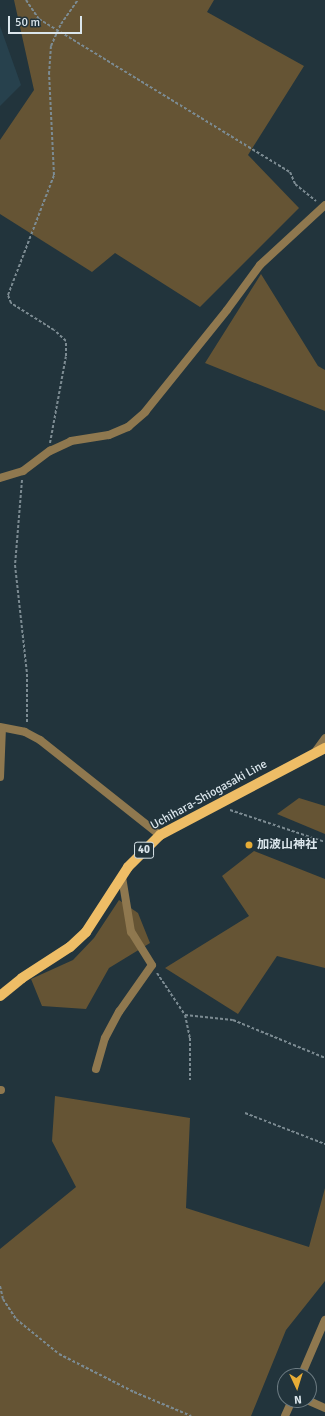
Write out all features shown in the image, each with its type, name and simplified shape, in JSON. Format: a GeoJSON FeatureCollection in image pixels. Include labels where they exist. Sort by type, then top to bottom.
{"type":"FeatureCollection","features":[{"type":"Feature","properties":{"kind":"main road","name":"Uchihara-Shiogasaki Line"},"geometry":{"type":"LineString","coordinates":[[0,996],[22,978],[70,947],[86,932],[136,856],[160,835],[216,804],[325,748]]}},
{"type":"Feature","properties":{"kind":"street"},"geometry":{"type":"LineString","coordinates":[[0,478],[24,471],[50,450],[71,441],[109,435],[128,427],[144,412],[227,310],[260,265],[324,206]]}},
{"type":"Feature","properties":{"kind":"street"},"geometry":{"type":"LineString","coordinates":[[0,777],[1,727],[24,732],[40,740],[160,835]]}},
{"type":"Feature","properties":{"kind":"street"},"geometry":{"type":"LineString","coordinates":[[315,752],[325,738]]}},
{"type":"Feature","properties":{"kind":"street"},"geometry":{"type":"LineString","coordinates":[[96,1069],[106,1038],[119,1012],[152,965],[131,932],[124,900],[122,876]]}},
{"type":"Feature","properties":{"kind":"street"},"geometry":{"type":"LineString","coordinates":[[305,1368],[322,1333],[325,1320]]}},
{"type":"Feature","properties":{"kind":"path"},"geometry":{"type":"LineString","coordinates":[[26,0],[39,19],[290,172],[295,184],[324,206]]}},
{"type":"Feature","properties":{"kind":"path"},"geometry":{"type":"LineString","coordinates":[[50,450],[66,356],[66,341],[54,330],[12,303],[8,296],[54,175],[49,59],[50,46],[58,30],[78,0]]}},
{"type":"Feature","properties":{"kind":"path"},"geometry":{"type":"LineString","coordinates":[[24,471],[15,565],[27,674],[28,722],[24,732]]}},
{"type":"Feature","properties":{"kind":"path"},"geometry":{"type":"LineString","coordinates":[[216,804],[325,842]]}},
{"type":"Feature","properties":{"kind":"path"},"geometry":{"type":"LineString","coordinates":[[152,965],[185,1015],[190,1038],[190,1080]]}},
{"type":"Feature","properties":{"kind":"path"},"geometry":{"type":"LineString","coordinates":[[185,1015],[234,1020],[325,1058]]}},
{"type":"Feature","properties":{"kind":"path"},"geometry":{"type":"LineString","coordinates":[[245,1113],[325,1144]]}},
{"type":"Feature","properties":{"kind":"path"},"geometry":{"type":"LineString","coordinates":[[0,1286],[2,1299],[16,1319],[59,1354],[134,1392],[191,1416]]}},
{"type":"Feature","properties":{"kind":"shaded area"},"geometry":{"type":"Polygon","coordinates":[[[14,0],[214,0],[207,12],[304,66],[248,155],[299,208],[200,307],[115,253],[92,272],[0,214],[0,140],[34,90],[14,0]]]}},
{"type":"Feature","properties":{"kind":"shaded area"},"geometry":{"type":"Polygon","coordinates":[[[0,26],[21,85],[0,106],[0,26]]]}},
{"type":"Feature","properties":{"kind":"shaded area"},"geometry":{"type":"Polygon","coordinates":[[[261,274],[318,366],[325,370],[325,411],[205,363],[261,274]]]}},
{"type":"Feature","properties":{"kind":"shaded area"},"geometry":{"type":"Polygon","coordinates":[[[299,798],[325,806],[325,834],[277,814],[299,798]]]}},
{"type":"Feature","properties":{"kind":"shaded area"},"geometry":{"type":"Polygon","coordinates":[[[254,851],[325,879],[325,968],[277,956],[238,1014],[165,968],[249,916],[222,876],[254,851]]]}},
{"type":"Feature","properties":{"kind":"shaded area"},"geometry":{"type":"Polygon","coordinates":[[[119,900],[138,913],[150,943],[109,968],[86,1009],[42,1006],[31,979],[73,960],[94,938],[119,900]]]}},
{"type":"Feature","properties":{"kind":"shaded area"},"geometry":{"type":"Polygon","coordinates":[[[55,1096],[190,1118],[186,1208],[309,1247],[325,1188],[325,1281],[286,1330],[251,1416],[0,1416],[0,1249],[76,1187],[52,1141],[55,1096]]]}},
{"type":"Feature","properties":{"kind":"place","name":"加波山神社"},"geometry":{"type":"Point","coordinates":[249,845]}}]}
